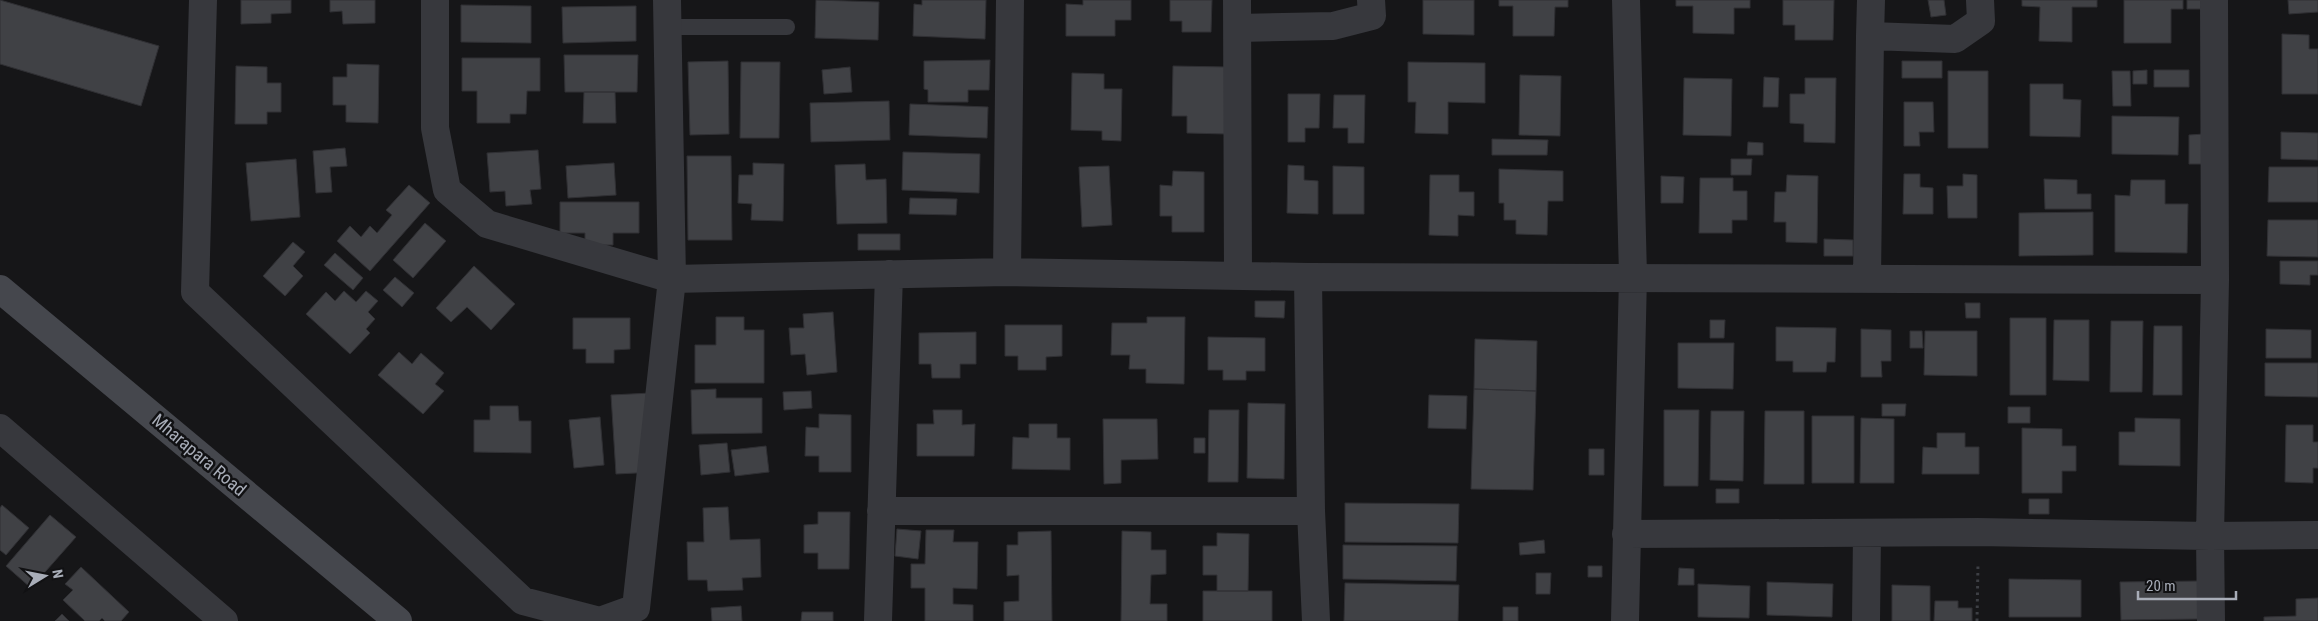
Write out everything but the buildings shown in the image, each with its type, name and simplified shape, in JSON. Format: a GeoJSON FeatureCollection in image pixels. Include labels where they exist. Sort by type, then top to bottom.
{"type":"FeatureCollection","features":[{"type":"Feature","properties":{"kind":"main road","name":"Mharapara Road"},"geometry":{"type":"LineString","coordinates":[[0,289],[398,621]]}},
{"type":"Feature","properties":{"kind":"street"},"geometry":{"type":"LineString","coordinates":[[202,0],[195,292],[523,601],[600,621],[636,608],[672,279],[667,0]]}},
{"type":"Feature","properties":{"kind":"street"},"geometry":{"type":"LineString","coordinates":[[435,0],[435,128],[447,190],[487,224],[672,279],[1007,272],[1238,274],[1308,277],[1633,276],[2215,280]]}},
{"type":"Feature","properties":{"kind":"street"},"geometry":{"type":"LineString","coordinates":[[1007,272],[1010,0]]}},
{"type":"Feature","properties":{"kind":"street"},"geometry":{"type":"LineString","coordinates":[[1237,0],[1238,274]]}},
{"type":"Feature","properties":{"kind":"street"},"geometry":{"type":"LineString","coordinates":[[1238,28],[1333,26],[1372,16],[1372,0]]}},
{"type":"Feature","properties":{"kind":"street"},"geometry":{"type":"LineString","coordinates":[[1625,621],[1633,276],[1626,0]]}},
{"type":"Feature","properties":{"kind":"street"},"geometry":{"type":"LineString","coordinates":[[1867,278],[1871,0]]}},
{"type":"Feature","properties":{"kind":"street"},"geometry":{"type":"LineString","coordinates":[[1870,36],[1954,39],[1980,21],[1980,0]]}},
{"type":"Feature","properties":{"kind":"street"},"geometry":{"type":"LineString","coordinates":[[2211,621],[2210,536],[2215,280],[2214,0]]}},
{"type":"Feature","properties":{"kind":"street"},"geometry":{"type":"LineString","coordinates":[[878,621],[888,274]]}},
{"type":"Feature","properties":{"kind":"street"},"geometry":{"type":"LineString","coordinates":[[1308,277],[1311,510],[1316,621]]}},
{"type":"Feature","properties":{"kind":"street"},"geometry":{"type":"LineString","coordinates":[[0,428],[224,621]]}},
{"type":"Feature","properties":{"kind":"street"},"geometry":{"type":"LineString","coordinates":[[881,511],[1311,510]]}},
{"type":"Feature","properties":{"kind":"street"},"geometry":{"type":"LineString","coordinates":[[1626,534],[1978,532],[2210,536],[2318,535]]}},
{"type":"Feature","properties":{"kind":"street"},"geometry":{"type":"LineString","coordinates":[[1866,621],[1867,534]]}},
{"type":"Feature","properties":{"kind":"lane"},"geometry":{"type":"LineString","coordinates":[[667,27],[787,27]]}},
{"type":"Feature","properties":{"kind":"path"},"geometry":{"type":"LineString","coordinates":[[1977,621],[1978,532]]}}]}
